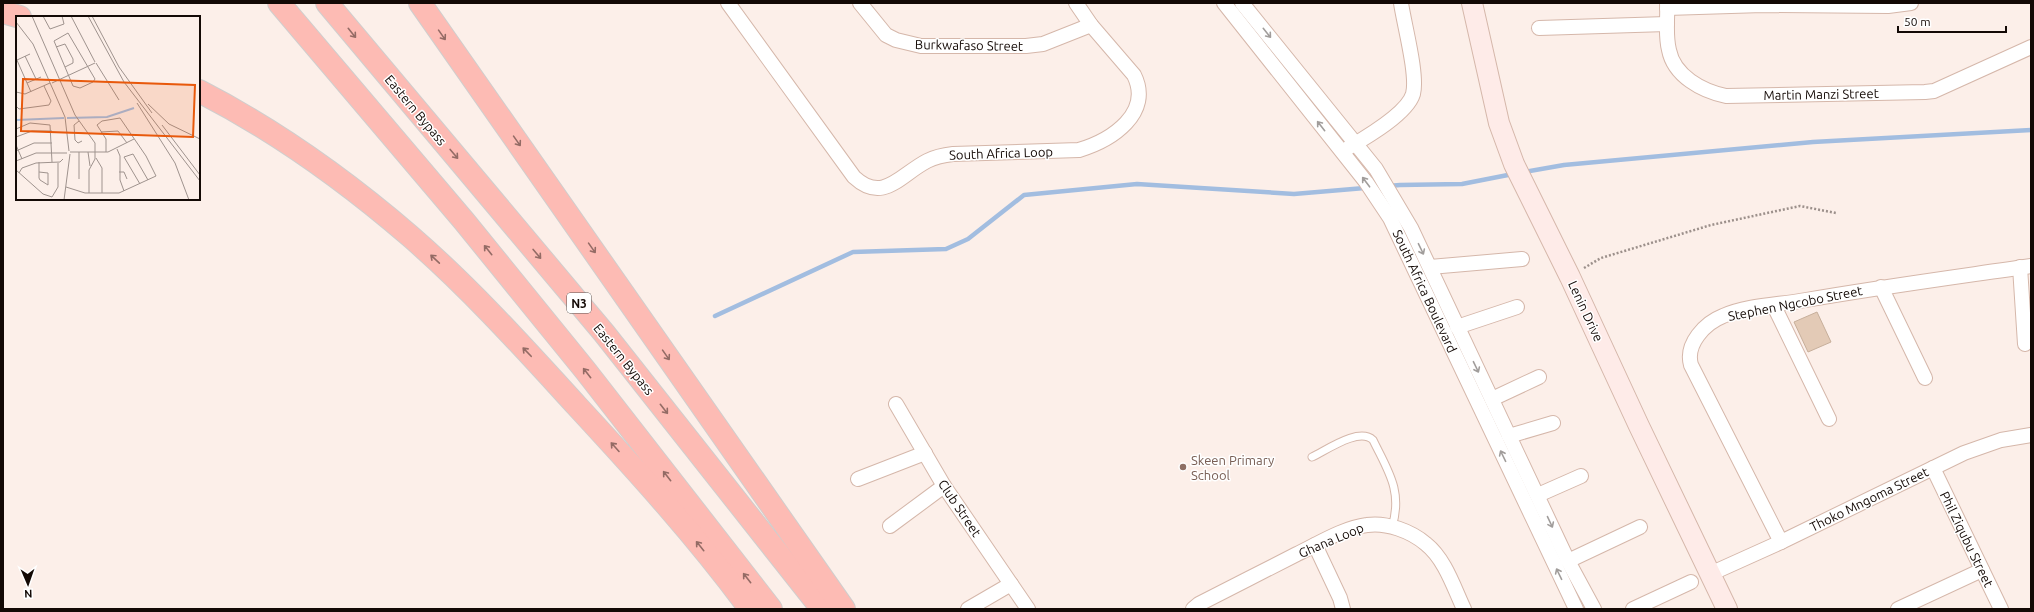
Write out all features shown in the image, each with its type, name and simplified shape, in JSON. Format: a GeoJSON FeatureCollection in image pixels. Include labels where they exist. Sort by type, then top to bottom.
{"type":"FeatureCollection","features":[{"type":"Feature","properties":{"kind":"highway"},"geometry":{"type":"LineString","coordinates":[[279,3],[464,221],[585,370],[771,609]]}},
{"type":"Feature","properties":{"kind":"highway","name":"Eastern Bypass"},"geometry":{"type":"LineString","coordinates":[[328,3],[604,333],[822,609]]}},
{"type":"Feature","properties":{"kind":"highway"},"geometry":{"type":"LineString","coordinates":[[420,3],[844,609]]}},
{"type":"Feature","properties":{"kind":"highway"},"geometry":{"type":"LineString","coordinates":[[3,12],[17,16]]}},
{"type":"Feature","properties":{"kind":"highway"},"geometry":{"type":"LineString","coordinates":[[200,92],[230,107],[294,146],[410,236],[452,275],[536,362],[611,443],[672,512],[750,609]]}},
{"type":"Feature","properties":{"kind":"street","name":"South Africa Loop"},"geometry":{"type":"LineString","coordinates":[[728,3],[854,177],[862,184],[870,188],[881,188],[890,185],[925,162],[939,156],[953,154],[1080,150],[1093,146],[1113,134],[1131,117],[1138,106],[1140,93],[1138,84],[1134,75],[1090,25],[1076,3]]}},
{"type":"Feature","properties":{"kind":"street","name":"Burkwafaso Street"},"geometry":{"type":"LineString","coordinates":[[860,3],[886,35],[896,40],[921,46],[1026,46],[1043,44],[1090,25]]}},
{"type":"Feature","properties":{"kind":"street","name":"South Africa Boulevard"},"geometry":{"type":"LineString","coordinates":[[1224,3],[1344,154],[1384,209],[1396,229],[1576,609]]}},
{"type":"Feature","properties":{"kind":"street","name":"South Africa Boulevard"},"geometry":{"type":"LineString","coordinates":[[1242,3],[1370,161],[1404,214],[1568,561],[1594,609]]}},
{"type":"Feature","properties":{"kind":"street"},"geometry":{"type":"LineString","coordinates":[[1344,154],[1401,110],[1412,95],[1413,70],[1401,3]]}},
{"type":"Feature","properties":{"kind":"street","name":"Lenin Drive"},"geometry":{"type":"LineString","coordinates":[[1472,3],[1499,123],[1514,164],[1570,277],[1645,439],[1727,609]]}},
{"type":"Feature","properties":{"kind":"street"},"geometry":{"type":"LineString","coordinates":[[1667,6],[1903,4]]}},
{"type":"Feature","properties":{"kind":"street","name":"Martin Manzi Street"},"geometry":{"type":"LineString","coordinates":[[1667,6],[1668,49],[1671,60],[1676,67],[1702,89],[1726,96],[1926,92],[1944,86],[2031,47]]}},
{"type":"Feature","properties":{"kind":"street"},"geometry":{"type":"LineString","coordinates":[[1539,28],[1667,24]]}},
{"type":"Feature","properties":{"kind":"street"},"geometry":{"type":"LineString","coordinates":[[1430,267],[1522,259]]}},
{"type":"Feature","properties":{"kind":"street"},"geometry":{"type":"LineString","coordinates":[[2025,344],[2026,266]]}},
{"type":"Feature","properties":{"kind":"street","name":"Stephen Ngcobo Street"},"geometry":{"type":"LineString","coordinates":[[1781,542],[1694,372],[1689,358],[1698,335],[1711,322],[1738,311],[1881,287],[2026,266]]}},
{"type":"Feature","properties":{"kind":"street"},"geometry":{"type":"LineString","coordinates":[[1881,287],[1925,378]]}},
{"type":"Feature","properties":{"kind":"street"},"geometry":{"type":"LineString","coordinates":[[1774,306],[1829,420]]}},
{"type":"Feature","properties":{"kind":"street"},"geometry":{"type":"LineString","coordinates":[[1457,327],[1517,307]]}},
{"type":"Feature","properties":{"kind":"street"},"geometry":{"type":"LineString","coordinates":[[1492,399],[1539,377]]}},
{"type":"Feature","properties":{"kind":"street","name":"Club Street"},"geometry":{"type":"LineString","coordinates":[[896,404],[944,486],[1028,609]]}},
{"type":"Feature","properties":{"kind":"street"},"geometry":{"type":"LineString","coordinates":[[1510,436],[1553,423]]}},
{"type":"Feature","properties":{"kind":"street","name":"Thoko Mngoma Street"},"geometry":{"type":"LineString","coordinates":[[1710,574],[1781,542],[1932,468],[1984,445],[2001,440],[2031,435]]}},
{"type":"Feature","properties":{"kind":"street"},"geometry":{"type":"LineString","coordinates":[[858,479],[925,453]]}},
{"type":"Feature","properties":{"kind":"street","name":"Phil Ziqubu Street"},"geometry":{"type":"LineString","coordinates":[[1932,468],[2001,609]]}},
{"type":"Feature","properties":{"kind":"street"},"geometry":{"type":"LineString","coordinates":[[1538,495],[1581,476]]}},
{"type":"Feature","properties":{"kind":"street"},"geometry":{"type":"LineString","coordinates":[[890,526],[944,486]]}},
{"type":"Feature","properties":{"kind":"street","name":"Ghana Loop"},"geometry":{"type":"LineString","coordinates":[[1193,609],[1199,604],[1315,545],[1357,527],[1368,525],[1392,526],[1414,536],[1426,544],[1436,554],[1464,609]]}},
{"type":"Feature","properties":{"kind":"street"},"geometry":{"type":"LineString","coordinates":[[1568,561],[1640,527]]}},
{"type":"Feature","properties":{"kind":"street"},"geometry":{"type":"LineString","coordinates":[[1315,545],[1340,598],[1343,609]]}},
{"type":"Feature","properties":{"kind":"street"},"geometry":{"type":"LineString","coordinates":[[1898,609],[1982,570]]}},
{"type":"Feature","properties":{"kind":"street"},"geometry":{"type":"LineString","coordinates":[[1633,609],[1691,582]]}},
{"type":"Feature","properties":{"kind":"street"},"geometry":{"type":"LineString","coordinates":[[968,609],[1011,584]]}},
{"type":"Feature","properties":{"kind":"lane"},"geometry":{"type":"LineString","coordinates":[[1312,457],[1358,435],[1366,435],[1373,440],[1396,489],[1397,507],[1392,526]]}},
{"type":"Feature","properties":{"kind":"path"},"geometry":{"type":"LineString","coordinates":[[1570,277],[1601,258],[1711,225],[1800,206],[1836,213]]}},
{"type":"Feature","properties":{"kind":"building"},"geometry":{"type":"Polygon","coordinates":[[[1817,312],[1831,342],[1808,352],[1794,322],[1817,312]]]}},
{"type":"Feature","properties":{"kind":"waterway"},"geometry":{"type":"LineString","coordinates":[[1524,172],[1564,165],[1813,142],[2031,130]]}},
{"type":"Feature","properties":{"kind":"waterway"},"geometry":{"type":"LineString","coordinates":[[715,316],[853,252],[946,249],[968,239],[1024,195],[1137,184],[1294,194],[1400,185],[1462,184],[1513,174]]}},
{"type":"Feature","properties":{"kind":"place","name":"Skeen Primary School"},"geometry":{"type":"Point","coordinates":[1183,467]}}]}
